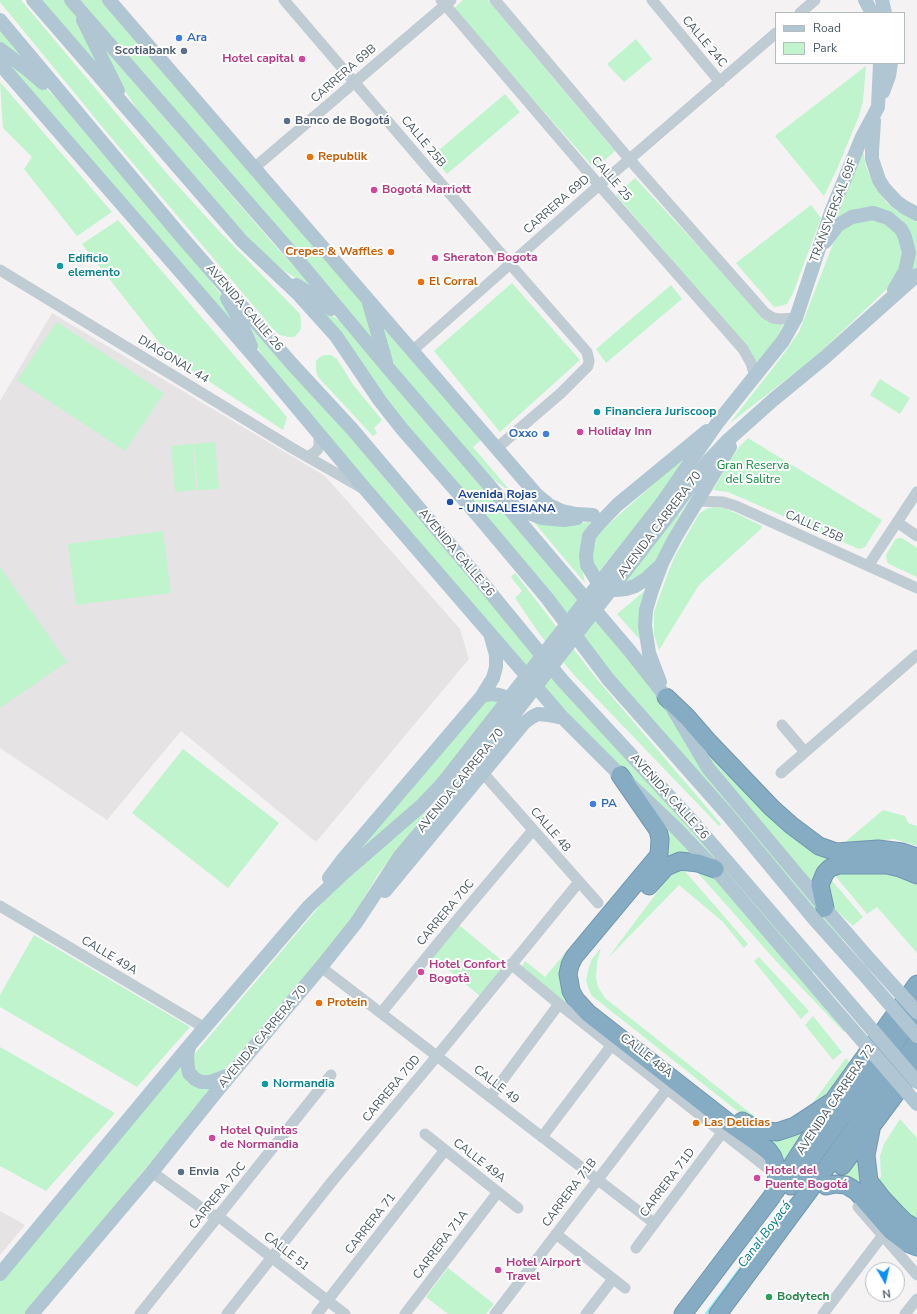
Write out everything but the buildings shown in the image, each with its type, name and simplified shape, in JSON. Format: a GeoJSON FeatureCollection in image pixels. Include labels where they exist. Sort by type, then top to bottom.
{"type":"FeatureCollection","features":[{"type":"Feature","properties":{"kind":"highway"},"geometry":{"type":"LineString","coordinates":[[666,697],[772,808],[791,825],[819,846],[836,852],[878,849],[902,852],[917,857]]}},
{"type":"Feature","properties":{"kind":"highway"},"geometry":{"type":"LineString","coordinates":[[620,775],[658,830],[660,839],[659,855],[574,957],[568,974],[571,991],[576,1000],[588,1013],[729,1123],[768,1150],[773,1157],[776,1166],[776,1181],[773,1195]]}},
{"type":"Feature","properties":{"kind":"highway"},"geometry":{"type":"LineString","coordinates":[[715,869],[698,863],[680,861],[673,863],[662,870],[584,961],[580,971],[582,989],[587,998],[744,1122],[755,1128],[769,1132],[786,1129],[807,1119],[833,1101]]}},
{"type":"Feature","properties":{"kind":"highway"},"geometry":{"type":"LineString","coordinates":[[825,908],[820,885],[824,873],[830,868],[839,865],[887,865],[900,868],[917,875]]}},
{"type":"Feature","properties":{"kind":"highway","name":"AVENIDA CARRERA 72"},"geometry":{"type":"LineString","coordinates":[[683,1314],[773,1195],[833,1101],[917,984]]}},
{"type":"Feature","properties":{"kind":"highway","name":"AVENIDA CARRERA 72"},"geometry":{"type":"LineString","coordinates":[[695,1314],[878,1069],[917,1011]]}},
{"type":"Feature","properties":{"kind":"highway"},"geometry":{"type":"LineString","coordinates":[[718,1314],[917,1042]]}},
{"type":"Feature","properties":{"kind":"highway"},"geometry":{"type":"LineString","coordinates":[[730,1314],[917,1065]]}},
{"type":"Feature","properties":{"kind":"highway"},"geometry":{"type":"LineString","coordinates":[[873,1124],[868,1140],[866,1155],[869,1182],[905,1222],[917,1228]]}},
{"type":"Feature","properties":{"kind":"highway"},"geometry":{"type":"LineString","coordinates":[[826,1186],[835,1184],[846,1185],[856,1191],[898,1237],[917,1247]]}},
{"type":"Feature","properties":{"kind":"highway"},"geometry":{"type":"LineString","coordinates":[[747,1276],[767,1265]]}},
{"type":"Feature","properties":{"kind":"main road"},"geometry":{"type":"LineString","coordinates":[[33,0],[242,241],[299,295],[336,336],[399,425],[547,598],[612,684],[728,815],[815,920],[917,1011]]}},
{"type":"Feature","properties":{"kind":"main road"},"geometry":{"type":"LineString","coordinates":[[109,0],[537,495],[550,505],[569,513],[593,514]]}},
{"type":"Feature","properties":{"kind":"main road"},"geometry":{"type":"LineString","coordinates":[[865,0],[871,12]]}},
{"type":"Feature","properties":{"kind":"main road"},"geometry":{"type":"LineString","coordinates":[[882,0],[885,12]]}},
{"type":"Feature","properties":{"kind":"main road"},"geometry":{"type":"LineString","coordinates":[[72,1],[117,90],[140,125]]}},
{"type":"Feature","properties":{"kind":"main road"},"geometry":{"type":"LineString","coordinates":[[72,1],[298,259],[388,368],[629,650],[666,697],[708,768],[825,908],[917,1036]]}},
{"type":"Feature","properties":{"kind":"main road","name":"AVENIDA CALLE 26"},"geometry":{"type":"LineString","coordinates":[[0,20],[202,260],[292,364],[357,435],[480,580],[562,680],[693,822],[917,1082]]}},
{"type":"Feature","properties":{"kind":"main road"},"geometry":{"type":"LineString","coordinates":[[0,49],[28,70],[83,120]]}},
{"type":"Feature","properties":{"kind":"main road","name":"AVENIDA CALLE 26"},"geometry":{"type":"LineString","coordinates":[[0,64],[257,360],[366,490],[563,718],[676,828],[715,869],[917,1104]]}},
{"type":"Feature","properties":{"kind":"main road"},"geometry":{"type":"LineString","coordinates":[[878,107],[880,64]]}},
{"type":"Feature","properties":{"kind":"main road"},"geometry":{"type":"LineString","coordinates":[[891,64],[889,76],[873,126],[872,159],[879,180],[884,188],[896,201],[917,214]]}},
{"type":"Feature","properties":{"kind":"main road","name":"TRANSVERSAL 69F"},"geometry":{"type":"LineString","coordinates":[[796,318],[832,212],[862,138],[878,107]]}},
{"type":"Feature","properties":{"kind":"main road"},"geometry":{"type":"LineString","coordinates":[[818,251],[838,225],[852,217],[873,213],[888,218],[901,229],[905,237],[909,253],[905,271],[888,300]]}},
{"type":"Feature","properties":{"kind":"main road"},"geometry":{"type":"LineString","coordinates":[[202,260],[230,302],[257,360]]}},
{"type":"Feature","properties":{"kind":"main road"},"geometry":{"type":"LineString","coordinates":[[267,265],[320,300],[356,330]]}},
{"type":"Feature","properties":{"kind":"main road","name":"AVENIDA CARRERA 70"},"geometry":{"type":"LineString","coordinates":[[32,1314],[152,1172],[356,923],[384,878],[447,788],[667,507],[717,451],[747,423],[823,359],[917,275]]}},
{"type":"Feature","properties":{"kind":"main road"},"geometry":{"type":"LineString","coordinates":[[367,299],[388,368]]}},
{"type":"Feature","properties":{"kind":"main road","name":"AVENIDA CARRERA 70"},"geometry":{"type":"LineString","coordinates":[[667,507],[718,422],[784,342],[796,318]]}},
{"type":"Feature","properties":{"kind":"main road"},"geometry":{"type":"LineString","coordinates":[[662,563],[646,579],[635,586],[616,590],[606,587],[597,581],[587,565],[587,544],[596,526],[617,505],[718,422]]}},
{"type":"Feature","properties":{"kind":"main road"},"geometry":{"type":"LineString","coordinates":[[666,697],[649,653],[645,626],[646,610],[662,563],[726,453],[747,423]]}},
{"type":"Feature","properties":{"kind":"main road"},"geometry":{"type":"LineString","coordinates":[[494,491],[530,515],[542,518],[564,520],[593,514],[617,505]]}},
{"type":"Feature","properties":{"kind":"main road"},"geometry":{"type":"LineString","coordinates":[[309,906],[344,858],[482,696],[494,678],[496,668],[496,655],[491,636]]}},
{"type":"Feature","properties":{"kind":"main road"},"geometry":{"type":"LineString","coordinates":[[482,696],[499,694],[508,698],[514,705],[517,722],[514,734]]}},
{"type":"Feature","properties":{"kind":"main road"},"geometry":{"type":"LineString","coordinates":[[356,923],[399,875],[514,734],[532,716],[538,714],[563,718]]}},
{"type":"Feature","properties":{"kind":"main road","name":"AVENIDA CARRERA 70"},"geometry":{"type":"LineString","coordinates":[[0,1274],[189,1046],[309,906],[345,872],[421,806],[447,788]]}},
{"type":"Feature","properties":{"kind":"main road"},"geometry":{"type":"LineString","coordinates":[[189,1046],[187,1055],[188,1068],[189,1073],[195,1079],[201,1082],[210,1082],[231,1074]]}},
{"type":"Feature","properties":{"kind":"street","name":"CALLE 25B"},"geometry":{"type":"LineString","coordinates":[[284,0],[589,355],[588,366],[561,393],[497,448]]}},
{"type":"Feature","properties":{"kind":"street"},"geometry":{"type":"LineString","coordinates":[[495,0],[630,160],[766,313],[773,318],[780,320],[796,318]]}},
{"type":"Feature","properties":{"kind":"street","name":"CALLE 24C"},"geometry":{"type":"LineString","coordinates":[[652,0],[720,82]]}},
{"type":"Feature","properties":{"kind":"street"},"geometry":{"type":"LineString","coordinates":[[801,12],[815,0]]}},
{"type":"Feature","properties":{"kind":"street","name":"CARRERA 69B"},"geometry":{"type":"LineString","coordinates":[[254,168],[446,2]]}},
{"type":"Feature","properties":{"kind":"street","name":"CALLE 25"},"geometry":{"type":"LineString","coordinates":[[446,2],[599,185],[743,349],[751,363],[756,377]]}},
{"type":"Feature","properties":{"kind":"street","name":"CARRERA 69D"},"geometry":{"type":"LineString","coordinates":[[412,351],[599,185],[630,160],[775,34]]}},
{"type":"Feature","properties":{"kind":"street","name":"DIAGONAL 44"},"geometry":{"type":"LineString","coordinates":[[0,270],[308,457],[366,490]]}},
{"type":"Feature","properties":{"kind":"street"},"geometry":{"type":"LineString","coordinates":[[308,457],[318,449],[319,434]]}},
{"type":"Feature","properties":{"kind":"street"},"geometry":{"type":"LineString","coordinates":[[868,566],[917,492]]}},
{"type":"Feature","properties":{"kind":"street","name":"CALLE 25B"},"geometry":{"type":"LineString","coordinates":[[698,501],[723,502],[736,506],[917,588]]}},
{"type":"Feature","properties":{"kind":"street"},"geometry":{"type":"LineString","coordinates":[[897,522],[917,536]]}},
{"type":"Feature","properties":{"kind":"street"},"geometry":{"type":"LineString","coordinates":[[781,773],[917,655]]}},
{"type":"Feature","properties":{"kind":"street"},"geometry":{"type":"LineString","coordinates":[[782,725],[805,752]]}},
{"type":"Feature","properties":{"kind":"street","name":"CALLE 48"},"geometry":{"type":"LineString","coordinates":[[483,773],[598,903]]}},
{"type":"Feature","properties":{"kind":"street","name":"CARRERA 70C"},"geometry":{"type":"LineString","coordinates":[[381,1013],[533,830]]}},
{"type":"Feature","properties":{"kind":"street","name":"CARRERA 70D"},"geometry":{"type":"LineString","coordinates":[[227,1314],[329,1185],[437,1056],[579,882]]}},
{"type":"Feature","properties":{"kind":"street","name":"CALLE 49A"},"geometry":{"type":"LineString","coordinates":[[0,906],[206,1028]]}},
{"type":"Feature","properties":{"kind":"street","name":"CALLE 48A"},"geometry":{"type":"LineString","coordinates":[[511,964],[611,1046],[766,1167]]}},
{"type":"Feature","properties":{"kind":"street","name":"CALLE 49"},"geometry":{"type":"LineString","coordinates":[[321,967],[654,1223]]}},
{"type":"Feature","properties":{"kind":"street"},"geometry":{"type":"LineString","coordinates":[[490,1096],[559,1004]]}},
{"type":"Feature","properties":{"kind":"street"},"geometry":{"type":"LineString","coordinates":[[542,1137],[611,1046]]}},
{"type":"Feature","properties":{"kind":"street","name":"CARRERA 70C"},"geometry":{"type":"LineString","coordinates":[[140,1314],[215,1217],[331,1075]]}},
{"type":"Feature","properties":{"kind":"street","name":"CARRERA 71B"},"geometry":{"type":"LineString","coordinates":[[495,1314],[667,1089]]}},
{"type":"Feature","properties":{"kind":"street","name":"CARRERA 71D"},"geometry":{"type":"LineString","coordinates":[[636,1248],[722,1133]]}},
{"type":"Feature","properties":{"kind":"street","name":"CALLE 49A"},"geometry":{"type":"LineString","coordinates":[[425,1134],[518,1208]]}},
{"type":"Feature","properties":{"kind":"street","name":"CARRERA 71"},"geometry":{"type":"LineString","coordinates":[[317,1314],[445,1150]]}},
{"type":"Feature","properties":{"kind":"street","name":"CALLE 51"},"geometry":{"type":"LineString","coordinates":[[152,1172],[215,1217],[326,1303],[345,1314]]}},
{"type":"Feature","properties":{"kind":"street","name":"CARRERA 71A"},"geometry":{"type":"LineString","coordinates":[[405,1314],[498,1192]]}},
{"type":"Feature","properties":{"kind":"street"},"geometry":{"type":"LineString","coordinates":[[858,1207],[917,1275]]}},
{"type":"Feature","properties":{"kind":"street"},"geometry":{"type":"LineString","coordinates":[[556,1234],[625,1288]]}},
{"type":"Feature","properties":{"kind":"street"},"geometry":{"type":"LineString","coordinates":[[823,1314],[883,1235]]}},
{"type":"Feature","properties":{"kind":"street"},"geometry":{"type":"LineString","coordinates":[[586,1314],[613,1279]]}},
{"type":"Feature","properties":{"kind":"street"},"geometry":{"type":"LineString","coordinates":[[905,1314],[917,1299]]}},
{"type":"Feature","properties":{"kind":"street","name":"CALLE 51"},"geometry":{"type":"LineString","coordinates":[[326,1303],[336,1314]]}},
{"type":"Feature","properties":{"kind":"shaded area"},"geometry":{"type":"Polygon","coordinates":[[[52,313],[325,476],[460,629],[469,659],[316,842],[181,731],[107,820],[0,748],[0,401],[52,313]]]}},
{"type":"Feature","properties":{"kind":"shaded area"},"geometry":{"type":"Polygon","coordinates":[[[0,1211],[25,1225],[0,1255],[0,1211]]]}},
{"type":"Feature","properties":{"kind":"green space"},"geometry":{"type":"Polygon","coordinates":[[[0,0],[21,0],[169,176],[219,231],[300,314],[301,328],[294,337],[280,335],[274,330],[109,135],[0,2],[0,0]]]}},
{"type":"Feature","properties":{"kind":"green space"},"geometry":{"type":"Polygon","coordinates":[[[38,0],[65,0],[77,17],[108,79],[38,0]]]}},
{"type":"Feature","properties":{"kind":"green space"},"geometry":{"type":"Polygon","coordinates":[[[80,0],[103,0],[361,299],[377,348],[80,0]]]}},
{"type":"Feature","properties":{"kind":"green space"},"geometry":{"type":"Polygon","coordinates":[[[463,0],[488,0],[615,151],[595,169],[453,9],[463,0]]]}},
{"type":"Feature","properties":{"kind":"green space"},"geometry":{"type":"Polygon","coordinates":[[[0,30],[27,60],[0,44],[0,30]]]}},
{"type":"Feature","properties":{"kind":"green space"},"geometry":{"type":"Polygon","coordinates":[[[636,39],[652,59],[624,82],[607,64],[636,39]]]}},
{"type":"Feature","properties":{"kind":"green space"},"geometry":{"type":"Polygon","coordinates":[[[98,41],[277,248],[317,291],[283,270],[260,250],[145,122],[108,64],[98,41]]]}},
{"type":"Feature","properties":{"kind":"green space"},"geometry":{"type":"Polygon","coordinates":[[[2,58],[47,89],[75,118],[209,279],[225,300],[241,333],[2,58]]]}},
{"type":"Feature","properties":{"kind":"green space"},"geometry":{"type":"Polygon","coordinates":[[[866,66],[863,101],[859,116],[824,196],[775,136],[866,66]]]}},
{"type":"Feature","properties":{"kind":"green space"},"geometry":{"type":"Polygon","coordinates":[[[0,82],[112,212],[77,236],[24,169],[32,157],[3,128],[0,82]]]}},
{"type":"Feature","properties":{"kind":"green space"},"geometry":{"type":"Polygon","coordinates":[[[505,94],[520,112],[447,174],[432,156],[505,94]]]}},
{"type":"Feature","properties":{"kind":"green space"},"geometry":{"type":"Polygon","coordinates":[[[862,146],[866,167],[876,189],[887,203],[917,222],[917,268],[909,275],[910,232],[900,219],[890,212],[868,207],[856,209],[832,222],[862,146]]]}},
{"type":"Feature","properties":{"kind":"green space"},"geometry":{"type":"Polygon","coordinates":[[[635,178],[768,321],[783,325],[777,338],[757,364],[750,350],[616,195],[635,178]]]}},
{"type":"Feature","properties":{"kind":"green space"},"geometry":{"type":"Polygon","coordinates":[[[811,205],[821,218],[793,293],[787,304],[774,307],[736,263],[811,205]]]}},
{"type":"Feature","properties":{"kind":"green space"},"geometry":{"type":"Polygon","coordinates":[[[875,217],[895,228],[904,252],[903,266],[889,287],[814,358],[730,423],[799,332],[833,244],[840,230],[851,222],[875,217]]]}},
{"type":"Feature","properties":{"kind":"green space"},"geometry":{"type":"Polygon","coordinates":[[[118,220],[287,417],[283,430],[169,355],[82,244],[118,220]]]}},
{"type":"Feature","properties":{"kind":"green space"},"geometry":{"type":"Polygon","coordinates":[[[512,283],[580,360],[500,432],[434,351],[512,283]]]}},
{"type":"Feature","properties":{"kind":"green space"},"geometry":{"type":"Polygon","coordinates":[[[671,285],[682,299],[606,363],[596,349],[671,285]]]}},
{"type":"Feature","properties":{"kind":"green space"},"geometry":{"type":"Polygon","coordinates":[[[310,300],[344,324],[636,666],[844,938],[841,940],[676,750],[407,426],[310,300]]]}},
{"type":"Feature","properties":{"kind":"green space"},"geometry":{"type":"Polygon","coordinates":[[[375,315],[482,439],[473,447],[513,494],[486,474],[390,366],[375,315]]]}},
{"type":"Feature","properties":{"kind":"green space"},"geometry":{"type":"Polygon","coordinates":[[[242,317],[346,432],[394,490],[814,971],[812,973],[650,796],[554,700],[444,573],[263,358],[242,317]]]}},
{"type":"Feature","properties":{"kind":"green space"},"geometry":{"type":"Polygon","coordinates":[[[57,322],[164,393],[125,451],[17,380],[57,322]]]}},
{"type":"Feature","properties":{"kind":"green space"},"geometry":{"type":"Polygon","coordinates":[[[325,355],[331,355],[337,359],[354,386],[382,420],[374,428],[377,433],[373,436],[318,377],[316,371],[316,361],[325,355]]]}},
{"type":"Feature","properties":{"kind":"green space"},"geometry":{"type":"Polygon","coordinates":[[[880,379],[910,398],[900,414],[870,395],[880,379]]]}},
{"type":"Feature","properties":{"kind":"green space","name":"Gran Reserva del Salitre"},"geometry":{"type":"Polygon","coordinates":[[[748,438],[882,520],[865,547],[859,549],[728,492],[713,490],[739,447],[748,438]]]}},
{"type":"Feature","properties":{"kind":"green space"},"geometry":{"type":"Polygon","coordinates":[[[215,442],[219,489],[198,490],[194,444],[215,442]]]}},
{"type":"Feature","properties":{"kind":"green space"},"geometry":{"type":"Polygon","coordinates":[[[193,444],[196,490],[175,492],[171,446],[193,444]]]}},
{"type":"Feature","properties":{"kind":"green space"},"geometry":{"type":"Polygon","coordinates":[[[695,447],[658,499],[597,574],[591,558],[593,540],[695,447]]]}},
{"type":"Feature","properties":{"kind":"green space"},"geometry":{"type":"Polygon","coordinates":[[[712,466],[655,564],[641,579],[620,586],[676,515],[679,515],[712,466]]]}},
{"type":"Feature","properties":{"kind":"green space"},"geometry":{"type":"Polygon","coordinates":[[[714,507],[724,508],[742,516],[762,526],[761,529],[699,585],[659,650],[654,635],[654,612],[668,573],[675,556],[699,514],[706,509],[714,507]]]}},
{"type":"Feature","properties":{"kind":"green space"},"geometry":{"type":"Polygon","coordinates":[[[533,521],[578,524],[591,521],[587,528],[580,559],[585,583],[533,521]]]}},
{"type":"Feature","properties":{"kind":"green space"},"geometry":{"type":"Polygon","coordinates":[[[163,531],[171,593],[76,605],[68,544],[163,531]]]}},
{"type":"Feature","properties":{"kind":"green space"},"geometry":{"type":"Polygon","coordinates":[[[902,538],[917,548],[917,577],[887,562],[886,555],[895,540],[902,538]]]}},
{"type":"Feature","properties":{"kind":"green space"},"geometry":{"type":"Polygon","coordinates":[[[0,567],[67,662],[0,708],[0,567]]]}},
{"type":"Feature","properties":{"kind":"green space"},"geometry":{"type":"Polygon","coordinates":[[[515,573],[596,678],[721,824],[719,826],[575,676],[541,636],[515,598],[522,591],[511,577],[515,573]]]}},
{"type":"Feature","properties":{"kind":"green space"},"geometry":{"type":"Polygon","coordinates":[[[648,588],[641,641],[617,614],[648,588]]]}},
{"type":"Feature","properties":{"kind":"green space"},"geometry":{"type":"Polygon","coordinates":[[[486,700],[501,700],[435,782],[402,816],[358,852],[486,700]]]}},
{"type":"Feature","properties":{"kind":"green space"},"geometry":{"type":"Polygon","coordinates":[[[683,716],[798,837],[917,863],[917,867],[867,858],[813,886],[711,764],[683,716]]]}},
{"type":"Feature","properties":{"kind":"green space"},"geometry":{"type":"Polygon","coordinates":[[[183,749],[279,823],[228,888],[132,813],[183,749]]]}},
{"type":"Feature","properties":{"kind":"green space"},"geometry":{"type":"Polygon","coordinates":[[[883,810],[905,816],[908,823],[917,826],[917,846],[894,839],[849,844],[844,843],[883,810]]]}},
{"type":"Feature","properties":{"kind":"green space"},"geometry":{"type":"Polygon","coordinates":[[[425,811],[426,813],[377,876],[360,905],[330,948],[220,1075],[208,1078],[194,1074],[192,1057],[324,901],[425,811]]]}},
{"type":"Feature","properties":{"kind":"green space"},"geometry":{"type":"Polygon","coordinates":[[[655,816],[697,859],[662,861],[655,816]]]}},
{"type":"Feature","properties":{"kind":"green space"},"geometry":{"type":"Polygon","coordinates":[[[691,865],[710,872],[846,1030],[844,1032],[775,960],[691,865]]]}},
{"type":"Feature","properties":{"kind":"green space"},"geometry":{"type":"Polygon","coordinates":[[[636,868],[641,871],[564,986],[733,1132],[562,1004],[522,966],[525,961],[545,977],[636,868]]]}},
{"type":"Feature","properties":{"kind":"green space"},"geometry":{"type":"Polygon","coordinates":[[[679,869],[683,869],[748,944],[744,948],[723,922],[679,885],[608,958],[670,875],[679,869]]]}},
{"type":"Feature","properties":{"kind":"green space"},"geometry":{"type":"Polygon","coordinates":[[[832,872],[886,872],[907,879],[917,885],[917,953],[877,907],[867,914],[832,872]]]}},
{"type":"Feature","properties":{"kind":"green space"},"geometry":{"type":"Polygon","coordinates":[[[651,874],[652,876],[581,958],[576,972],[579,991],[588,1003],[751,1131],[764,1136],[775,1137],[798,1131],[817,1121],[784,1167],[782,1159],[773,1145],[749,1133],[585,1003],[577,992],[573,979],[574,971],[580,957],[651,874]]]}},
{"type":"Feature","properties":{"kind":"green space"},"geometry":{"type":"Polygon","coordinates":[[[828,876],[863,917],[853,926],[832,906],[828,900],[828,876]]]}},
{"type":"Feature","properties":{"kind":"green space"},"geometry":{"type":"Polygon","coordinates":[[[459,925],[506,964],[480,996],[433,957],[459,925]]]}},
{"type":"Feature","properties":{"kind":"green space"},"geometry":{"type":"Polygon","coordinates":[[[34,935],[190,1027],[137,1087],[0,1007],[0,995],[34,935]]]}},
{"type":"Feature","properties":{"kind":"green space"},"geometry":{"type":"Polygon","coordinates":[[[601,948],[597,962],[596,978],[598,987],[605,998],[759,1120],[765,1123],[755,1125],[591,995],[586,981],[592,959],[601,948]]]}},
{"type":"Feature","properties":{"kind":"green space"},"geometry":{"type":"Polygon","coordinates":[[[759,957],[809,1011],[801,1019],[754,961],[759,957]]]}},
{"type":"Feature","properties":{"kind":"green space"},"geometry":{"type":"Polygon","coordinates":[[[813,1016],[842,1052],[833,1060],[805,1025],[813,1016]]]}},
{"type":"Feature","properties":{"kind":"green space"},"geometry":{"type":"Polygon","coordinates":[[[0,1047],[115,1113],[46,1191],[0,1166],[0,1047]]]}},
{"type":"Feature","properties":{"kind":"green space"},"geometry":{"type":"Polygon","coordinates":[[[846,1058],[852,1065],[830,1096],[801,1116],[790,1117],[808,1109],[846,1058]]]}},
{"type":"Feature","properties":{"kind":"green space"},"geometry":{"type":"Polygon","coordinates":[[[182,1063],[203,1088],[211,1089],[25,1314],[0,1314],[0,1281],[182,1063]]]}},
{"type":"Feature","properties":{"kind":"green space"},"geometry":{"type":"Polygon","coordinates":[[[900,1119],[917,1138],[917,1225],[874,1184],[881,1177],[880,1156],[884,1144],[900,1119]]]}},
{"type":"Feature","properties":{"kind":"green space"},"geometry":{"type":"Polygon","coordinates":[[[862,1146],[860,1164],[917,1236],[917,1241],[838,1176],[862,1146]]]}},
{"type":"Feature","properties":{"kind":"green space"},"geometry":{"type":"Polygon","coordinates":[[[448,1268],[494,1304],[486,1314],[448,1314],[426,1297],[448,1268]]]}},
{"type":"Feature","properties":{"kind":"waterway","name":"Canal Boyacá"},"geometry":{"type":"LineString","coordinates":[[706,1314],[792,1199]]}},
{"type":"Feature","properties":{"kind":"place","name":"Ara"},"geometry":{"type":"Point","coordinates":[179,38]}},
{"type":"Feature","properties":{"kind":"place","name":"Scotiabank"},"geometry":{"type":"Point","coordinates":[184,51]}},
{"type":"Feature","properties":{"kind":"place","name":"Hotel capital"},"geometry":{"type":"Point","coordinates":[302,59]}},
{"type":"Feature","properties":{"kind":"place","name":"Banco de Bogotá"},"geometry":{"type":"Point","coordinates":[287,121]}},
{"type":"Feature","properties":{"kind":"place","name":"Republik"},"geometry":{"type":"Point","coordinates":[310,157]}},
{"type":"Feature","properties":{"kind":"place","name":"Bogotá Marriott"},"geometry":{"type":"Point","coordinates":[374,190]}},
{"type":"Feature","properties":{"kind":"place","name":"Crepes & Waffles"},"geometry":{"type":"Point","coordinates":[391,252]}},
{"type":"Feature","properties":{"kind":"place","name":"Sheraton Bogota"},"geometry":{"type":"Point","coordinates":[435,258]}},
{"type":"Feature","properties":{"kind":"place","name":"Edificio elemento"},"geometry":{"type":"Point","coordinates":[60,266]}},
{"type":"Feature","properties":{"kind":"place","name":"El Corral"},"geometry":{"type":"Point","coordinates":[421,282]}},
{"type":"Feature","properties":{"kind":"place","name":"Financiera Juriscoop"},"geometry":{"type":"Point","coordinates":[597,412]}},
{"type":"Feature","properties":{"kind":"place","name":"Holiday Inn"},"geometry":{"type":"Point","coordinates":[580,432]}},
{"type":"Feature","properties":{"kind":"place","name":"Oxxo"},"geometry":{"type":"Point","coordinates":[546,434]}},
{"type":"Feature","properties":{"kind":"place","name":"Avenida Rojas - UNISALESIANA"},"geometry":{"type":"Point","coordinates":[450,502]}},
{"type":"Feature","properties":{"kind":"place","name":"PA"},"geometry":{"type":"Point","coordinates":[593,804]}},
{"type":"Feature","properties":{"kind":"place","name":"Hotel Confort Bogotà"},"geometry":{"type":"Point","coordinates":[421,972]}},
{"type":"Feature","properties":{"kind":"place","name":"Protein"},"geometry":{"type":"Point","coordinates":[319,1003]}},
{"type":"Feature","properties":{"kind":"place","name":"Normandia"},"geometry":{"type":"Point","coordinates":[265,1084]}},
{"type":"Feature","properties":{"kind":"place","name":"Las Delicias"},"geometry":{"type":"Point","coordinates":[696,1123]}},
{"type":"Feature","properties":{"kind":"place","name":"Hotel Quintas de Normandia"},"geometry":{"type":"Point","coordinates":[212,1138]}},
{"type":"Feature","properties":{"kind":"place","name":"Envia"},"geometry":{"type":"Point","coordinates":[181,1172]}},
{"type":"Feature","properties":{"kind":"place","name":"Hotel del Puente Bogotá"},"geometry":{"type":"Point","coordinates":[757,1178]}},
{"type":"Feature","properties":{"kind":"place","name":"Hotel Airport Travel"},"geometry":{"type":"Point","coordinates":[498,1270]}},
{"type":"Feature","properties":{"kind":"place","name":"Bodytech"},"geometry":{"type":"Point","coordinates":[769,1297]}}]}
